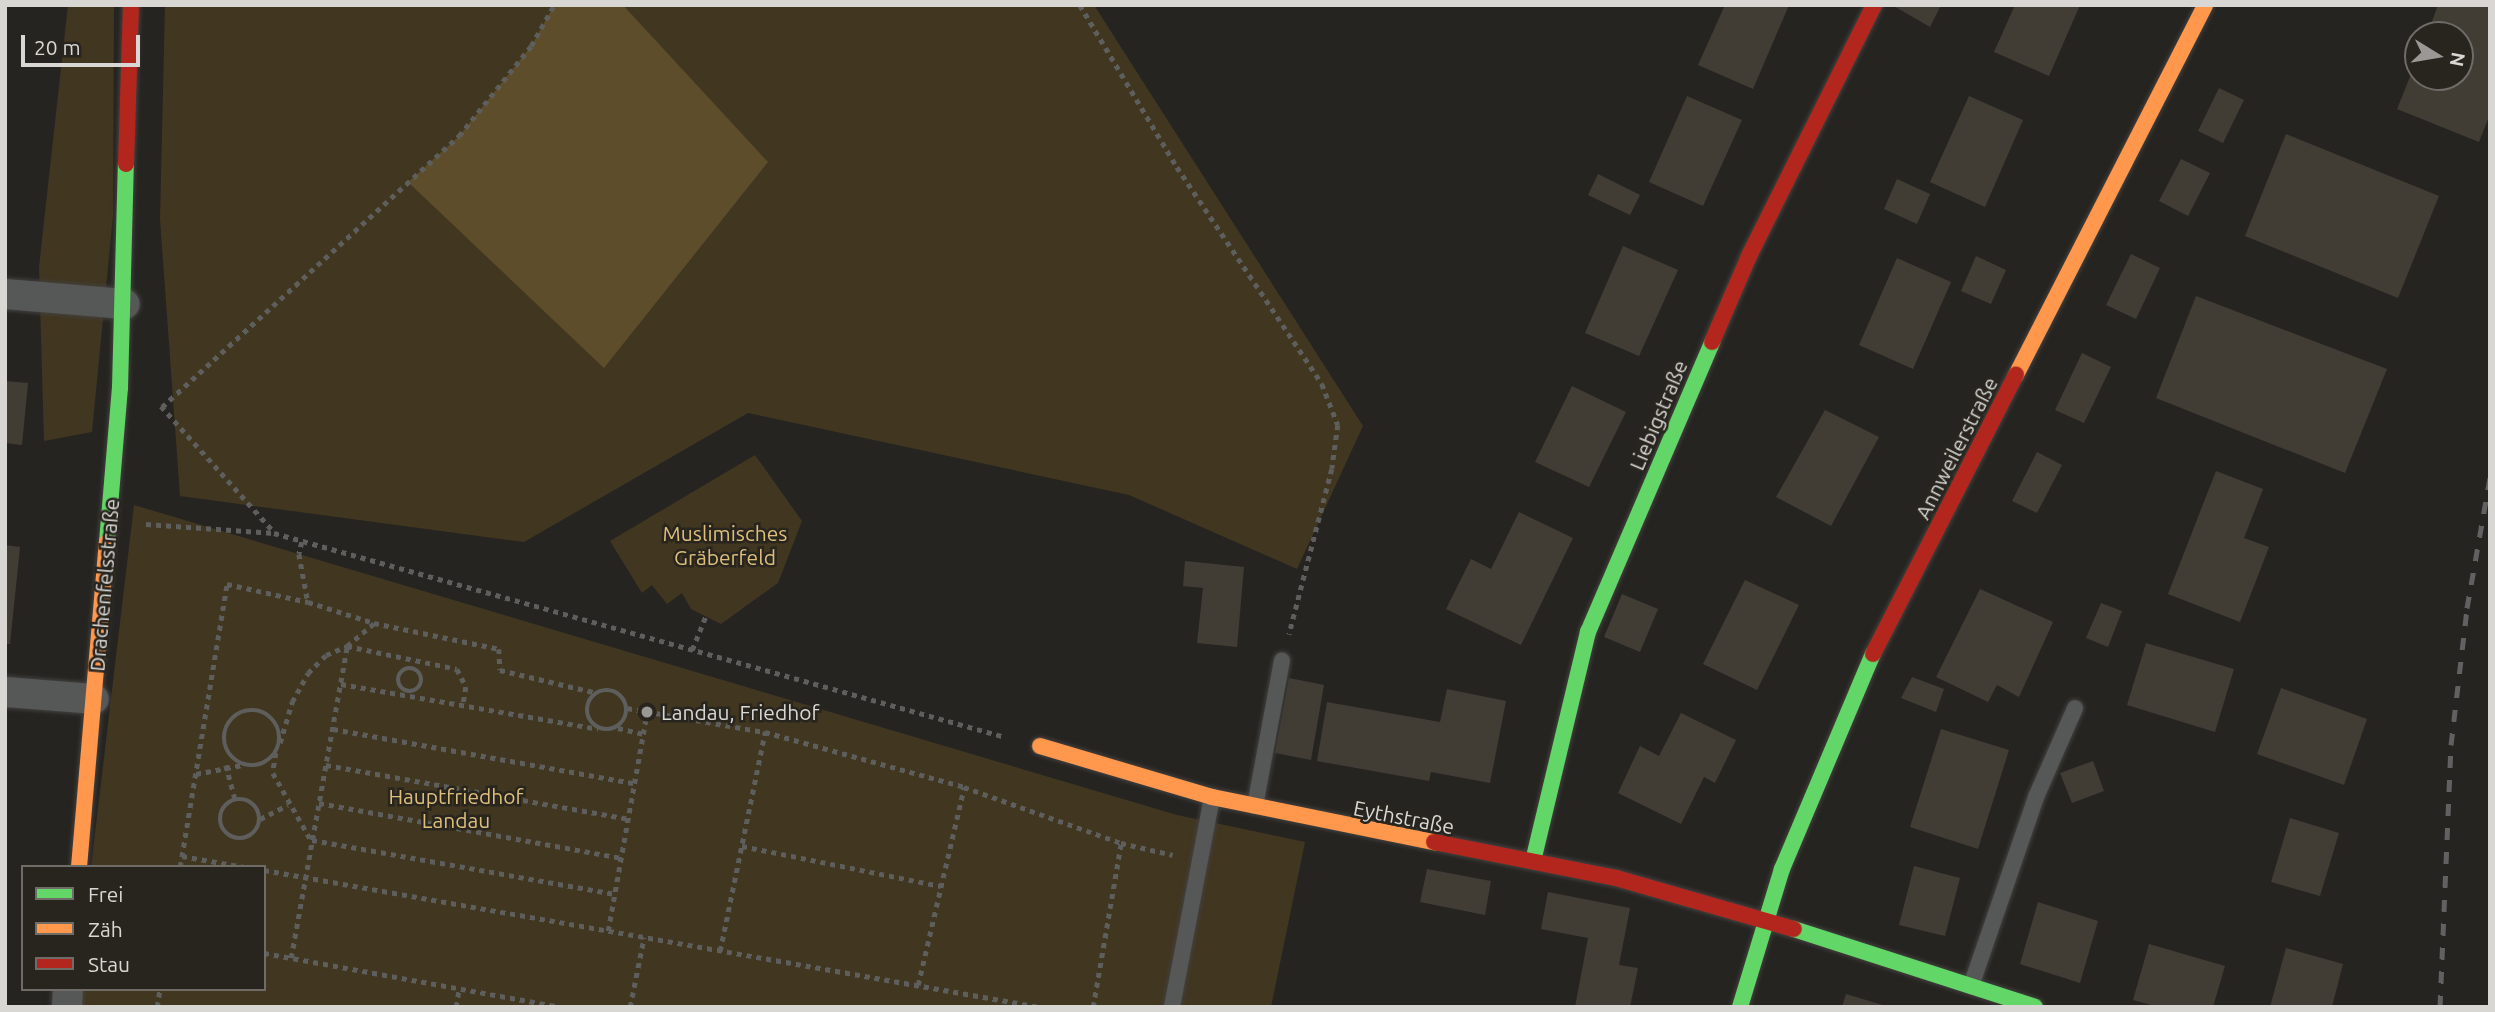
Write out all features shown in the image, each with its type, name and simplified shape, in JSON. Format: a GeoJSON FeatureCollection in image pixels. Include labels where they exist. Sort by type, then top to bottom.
{"type":"FeatureCollection","features":[{"type":"Feature","properties":{"kind":"street","name":"Drachenfelsstraße"},"geometry":{"type":"LineString","coordinates":[[79,865],[120,387],[125,304],[131,5]]}},
{"type":"Feature","properties":{"kind":"street","name":"Liebigstraße"},"geometry":{"type":"LineString","coordinates":[[1533,861],[1588,632],[1749,256],[1874,5]]}},
{"type":"Feature","properties":{"kind":"street","name":"Annweilerstraße"},"geometry":{"type":"LineString","coordinates":[[1741,1007],[1763,919],[1870,660],[2205,5]]}},
{"type":"Feature","properties":{"kind":"street"},"geometry":{"type":"LineString","coordinates":[[5,294],[125,304]]}},
{"type":"Feature","properties":{"kind":"street"},"geometry":{"type":"LineString","coordinates":[[5,692],[94,699]]}},
{"type":"Feature","properties":{"kind":"street","name":"Eythstraße"},"geometry":{"type":"LineString","coordinates":[[1040,746],[1212,797],[1455,849],[1533,861],[1763,919]]}},
{"type":"Feature","properties":{"kind":"street"},"geometry":{"type":"LineString","coordinates":[[1763,919],[2035,1007]]}},
{"type":"Feature","properties":{"kind":"lane"},"geometry":{"type":"LineString","coordinates":[[1255,807],[1282,660]]}},
{"type":"Feature","properties":{"kind":"lane"},"geometry":{"type":"LineString","coordinates":[[1971,986],[2036,797],[2075,708]]}},
{"type":"Feature","properties":{"kind":"lane"},"geometry":{"type":"LineString","coordinates":[[1172,1007],[1197,860],[1212,797]]}},
{"type":"Feature","properties":{"kind":"path"},"geometry":{"type":"LineString","coordinates":[[162,407],[459,136],[531,46],[554,5]]}},
{"type":"Feature","properties":{"kind":"path"},"geometry":{"type":"LineString","coordinates":[[1080,5],[1177,167],[1322,384],[1338,425],[1332,469],[1282,660]]}},
{"type":"Feature","properties":{"kind":"path"},"geometry":{"type":"LineString","coordinates":[[120,387],[162,407],[274,533]]}},
{"type":"Feature","properties":{"kind":"path"},"geometry":{"type":"LineString","coordinates":[[110,521],[274,533],[1040,746]]}},
{"type":"Feature","properties":{"kind":"path"},"geometry":{"type":"LineString","coordinates":[[302,541],[299,554],[308,602]]}},
{"type":"Feature","properties":{"kind":"path"},"geometry":{"type":"LineString","coordinates":[[180,865],[227,584],[308,602],[374,624],[499,649],[500,670],[597,693],[616,692],[627,708],[765,732],[964,787],[1121,844],[1197,860]]}},
{"type":"Feature","properties":{"kind":"path"},"geometry":{"type":"LineString","coordinates":[[691,650],[706,616]]}},
{"type":"Feature","properties":{"kind":"path"},"geometry":{"type":"LineString","coordinates":[[374,624],[347,646],[326,655],[308,673],[292,702],[276,752],[273,773],[288,805],[312,841],[615,894]]}},
{"type":"Feature","properties":{"kind":"path"},"geometry":{"type":"LineString","coordinates":[[347,646],[457,669],[466,687],[463,706]]}},
{"type":"Feature","properties":{"kind":"path"},"geometry":{"type":"LineString","coordinates":[[291,958],[347,646]]}},
{"type":"Feature","properties":{"kind":"path"},"geometry":{"type":"LineString","coordinates":[[409,694],[420,687],[423,680],[412,668],[413,660]]}},
{"type":"Feature","properties":{"kind":"path"},"geometry":{"type":"LineString","coordinates":[[409,694],[400,687],[399,679],[404,669],[412,668]]}},
{"type":"Feature","properties":{"kind":"path"},"geometry":{"type":"LineString","coordinates":[[341,684],[598,729],[618,728],[643,734]]}},
{"type":"Feature","properties":{"kind":"path"},"geometry":{"type":"LineString","coordinates":[[597,693],[588,702],[587,715],[598,729]]}},
{"type":"Feature","properties":{"kind":"path"},"geometry":{"type":"LineString","coordinates":[[618,728],[627,708]]}},
{"type":"Feature","properties":{"kind":"path"},"geometry":{"type":"LineString","coordinates":[[243,765],[228,754],[223,735],[239,713],[257,710],[272,719],[279,743]]}},
{"type":"Feature","properties":{"kind":"path"},"geometry":{"type":"LineString","coordinates":[[608,931],[647,712]]}},
{"type":"Feature","properties":{"kind":"path"},"geometry":{"type":"LineString","coordinates":[[333,729],[634,783]]}},
{"type":"Feature","properties":{"kind":"path"},"geometry":{"type":"LineString","coordinates":[[719,951],[765,732]]}},
{"type":"Feature","properties":{"kind":"path"},"geometry":{"type":"LineString","coordinates":[[196,774],[226,765],[263,765],[276,752]]}},
{"type":"Feature","properties":{"kind":"path"},"geometry":{"type":"LineString","coordinates":[[226,765],[235,799]]}},
{"type":"Feature","properties":{"kind":"path"},"geometry":{"type":"LineString","coordinates":[[326,765],[628,820]]}},
{"type":"Feature","properties":{"kind":"path"},"geometry":{"type":"LineString","coordinates":[[918,985],[964,787]]}},
{"type":"Feature","properties":{"kind":"path"},"geometry":{"type":"LineString","coordinates":[[260,819],[253,803],[235,799],[224,807],[220,820],[231,837],[250,836],[260,819],[288,805]]}},
{"type":"Feature","properties":{"kind":"path"},"geometry":{"type":"LineString","coordinates":[[319,803],[621,858]]}},
{"type":"Feature","properties":{"kind":"path"},"geometry":{"type":"LineString","coordinates":[[1094,1007],[1121,844]]}},
{"type":"Feature","properties":{"kind":"path"},"geometry":{"type":"LineString","coordinates":[[742,846],[941,887]]}},
{"type":"Feature","properties":{"kind":"path"},"geometry":{"type":"LineString","coordinates":[[182,856],[233,865]]}},
{"type":"Feature","properties":{"kind":"path"},"geometry":{"type":"LineString","coordinates":[[266,870],[1040,1007]]}},
{"type":"Feature","properties":{"kind":"path"},"geometry":{"type":"LineString","coordinates":[[630,1007],[644,937]]}},
{"type":"Feature","properties":{"kind":"path"},"geometry":{"type":"LineString","coordinates":[[266,953],[562,1007]]}},
{"type":"Feature","properties":{"kind":"path"},"geometry":{"type":"LineString","coordinates":[[456,1007],[459,988]]}},
{"type":"Feature","properties":{"kind":"green space"},"geometry":{"type":"Polygon","coordinates":[[[68,5],[114,5],[113,216],[92,432],[44,441],[39,267],[68,5]]]}},
{"type":"Feature","properties":{"kind":"green space"},"geometry":{"type":"Polygon","coordinates":[[[165,5],[554,5],[531,46],[459,136],[408,182],[767,162],[623,5],[1094,5],[1363,426],[1297,569],[1129,495],[748,413],[524,542],[180,496],[160,219],[165,5]]]}},
{"type":"Feature","properties":{"kind":"green space","name":"Muslimisches Gräberfeld"},"geometry":{"type":"Polygon","coordinates":[[[755,455],[802,521],[778,583],[721,624],[691,609],[682,593],[667,604],[652,585],[642,593],[610,541],[755,455]]]}},
{"type":"Feature","properties":{"kind":"green space","name":"Hauptfriedhof Landau"},"geometry":{"type":"Polygon","coordinates":[[[134,505],[1177,815],[1305,842],[1271,1007],[75,1007],[77,991],[266,991],[266,865],[91,865],[134,505]]]}},
{"type":"Feature","properties":{"kind":"shaded area"},"geometry":{"type":"Polygon","coordinates":[[[554,5],[623,5],[768,162],[604,368],[408,182],[459,136],[531,46],[554,5]]]}},
{"type":"Feature","properties":{"kind":"building"},"geometry":{"type":"Polygon","coordinates":[[[1725,5],[1789,5],[1753,89],[1698,65],[1725,5]]]}},
{"type":"Feature","properties":{"kind":"building"},"geometry":{"type":"Polygon","coordinates":[[[1892,5],[1941,5],[1930,27],[1892,5]]]}},
{"type":"Feature","properties":{"kind":"building"},"geometry":{"type":"Polygon","coordinates":[[[2015,5],[2080,5],[2049,76],[1994,52],[2015,5]]]}},
{"type":"Feature","properties":{"kind":"building"},"geometry":{"type":"Polygon","coordinates":[[[2438,5],[2490,5],[2490,114],[2479,142],[2397,109],[2404,91],[2474,91],[2474,21],[2432,21],[2438,5]]]}},
{"type":"Feature","properties":{"kind":"building"},"geometry":{"type":"Polygon","coordinates":[[[2219,88],[2244,100],[2223,143],[2198,131],[2219,88]]]}},
{"type":"Feature","properties":{"kind":"building"},"geometry":{"type":"Polygon","coordinates":[[[1687,96],[1742,120],[1703,206],[1649,182],[1687,96]]]}},
{"type":"Feature","properties":{"kind":"building"},"geometry":{"type":"Polygon","coordinates":[[[1969,96],[2023,120],[1985,207],[1930,182],[1969,96]]]}},
{"type":"Feature","properties":{"kind":"building"},"geometry":{"type":"Polygon","coordinates":[[[2286,134],[2439,196],[2398,298],[2245,236],[2286,134]]]}},
{"type":"Feature","properties":{"kind":"building"},"geometry":{"type":"Polygon","coordinates":[[[2181,159],[2210,173],[2188,216],[2159,201],[2181,159]]]}},
{"type":"Feature","properties":{"kind":"building"},"geometry":{"type":"Polygon","coordinates":[[[1598,174],[1640,195],[1630,215],[1588,195],[1598,174]]]}},
{"type":"Feature","properties":{"kind":"building"},"geometry":{"type":"Polygon","coordinates":[[[1897,179],[1930,194],[1917,224],[1884,209],[1897,179]]]}},
{"type":"Feature","properties":{"kind":"building"},"geometry":{"type":"Polygon","coordinates":[[[1623,246],[1678,270],[1639,356],[1585,333],[1623,246]]]}},
{"type":"Feature","properties":{"kind":"building"},"geometry":{"type":"Polygon","coordinates":[[[2131,254],[2160,268],[2136,319],[2106,305],[2131,254]]]}},
{"type":"Feature","properties":{"kind":"building"},"geometry":{"type":"Polygon","coordinates":[[[1976,256],[2006,270],[1991,304],[1961,291],[1976,256]]]}},
{"type":"Feature","properties":{"kind":"building"},"geometry":{"type":"Polygon","coordinates":[[[1897,258],[1951,282],[1913,369],[1859,345],[1897,258]]]}},
{"type":"Feature","properties":{"kind":"building"},"geometry":{"type":"Polygon","coordinates":[[[2196,296],[2387,369],[2345,473],[2156,398],[2196,296]]]}},
{"type":"Feature","properties":{"kind":"building"},"geometry":{"type":"Polygon","coordinates":[[[2082,353],[2111,367],[2084,423],[2055,410],[2082,353]]]}},
{"type":"Feature","properties":{"kind":"building"},"geometry":{"type":"Polygon","coordinates":[[[5,381],[28,383],[22,445],[5,443],[5,381]]]}},
{"type":"Feature","properties":{"kind":"building"},"geometry":{"type":"Polygon","coordinates":[[[1572,386],[1626,412],[1589,487],[1535,462],[1572,386]]]}},
{"type":"Feature","properties":{"kind":"building"},"geometry":{"type":"Polygon","coordinates":[[[1825,410],[1879,437],[1831,526],[1776,497],[1825,410]]]}},
{"type":"Feature","properties":{"kind":"building"},"geometry":{"type":"Polygon","coordinates":[[[2037,452],[2062,465],[2037,513],[2012,501],[2037,452]]]}},
{"type":"Feature","properties":{"kind":"building"},"geometry":{"type":"Polygon","coordinates":[[[2216,471],[2263,489],[2244,538],[2269,547],[2240,622],[2168,594],[2216,471]]]}},
{"type":"Feature","properties":{"kind":"building"},"geometry":{"type":"Polygon","coordinates":[[[1519,512],[1573,538],[1521,645],[1446,609],[1471,559],[1491,569],[1519,512]]]}},
{"type":"Feature","properties":{"kind":"building"},"geometry":{"type":"Polygon","coordinates":[[[5,545],[20,547],[10,644],[5,644],[5,545]]]}},
{"type":"Feature","properties":{"kind":"building"},"geometry":{"type":"Polygon","coordinates":[[[1185,561],[1244,567],[1237,647],[1197,643],[1203,588],[1183,586],[1185,561]]]}},
{"type":"Feature","properties":{"kind":"building"},"geometry":{"type":"Polygon","coordinates":[[[1745,580],[1799,605],[1757,690],[1703,664],[1745,580]]]}},
{"type":"Feature","properties":{"kind":"building"},"geometry":{"type":"Polygon","coordinates":[[[1980,589],[2053,622],[2019,697],[1997,685],[1988,702],[1936,677],[1980,589]]]}},
{"type":"Feature","properties":{"kind":"building"},"geometry":{"type":"Polygon","coordinates":[[[1622,594],[1658,609],[1640,652],[1604,637],[1622,594]]]}},
{"type":"Feature","properties":{"kind":"building"},"geometry":{"type":"Polygon","coordinates":[[[2101,603],[2122,611],[2108,647],[2086,638],[2101,603]]]}},
{"type":"Feature","properties":{"kind":"building"},"geometry":{"type":"Polygon","coordinates":[[[2146,643],[2234,669],[2215,732],[2127,705],[2146,643]]]}},
{"type":"Feature","properties":{"kind":"building"},"geometry":{"type":"Polygon","coordinates":[[[1912,677],[1944,689],[1936,712],[1901,698],[1912,677]]]}},
{"type":"Feature","properties":{"kind":"building"},"geometry":{"type":"Polygon","coordinates":[[[1289,678],[1324,685],[1311,760],[1275,753],[1289,678]]]}},
{"type":"Feature","properties":{"kind":"building"},"geometry":{"type":"Polygon","coordinates":[[[2281,688],[2367,719],[2344,785],[2257,754],[2281,688]]]}},
{"type":"Feature","properties":{"kind":"building"},"geometry":{"type":"Polygon","coordinates":[[[1447,689],[1506,701],[1490,783],[1431,772],[1429,781],[1317,761],[1327,702],[1440,722],[1447,689]]]}},
{"type":"Feature","properties":{"kind":"building"},"geometry":{"type":"Polygon","coordinates":[[[1681,713],[1736,740],[1715,783],[1704,777],[1681,824],[1618,793],[1640,746],[1659,756],[1681,713]]]}},
{"type":"Feature","properties":{"kind":"building"},"geometry":{"type":"Polygon","coordinates":[[[1941,729],[2009,750],[1978,849],[1910,827],[1941,729]]]}},
{"type":"Feature","properties":{"kind":"building"},"geometry":{"type":"Polygon","coordinates":[[[2093,761],[2104,791],[2072,803],[2060,773],[2093,761]]]}},
{"type":"Feature","properties":{"kind":"building"},"geometry":{"type":"Polygon","coordinates":[[[2290,818],[2339,833],[2320,896],[2271,882],[2290,818]]]}},
{"type":"Feature","properties":{"kind":"building"},"geometry":{"type":"Polygon","coordinates":[[[1914,866],[1960,878],[1945,936],[1899,925],[1914,866]]]}},
{"type":"Feature","properties":{"kind":"building"},"geometry":{"type":"Polygon","coordinates":[[[1427,869],[1491,881],[1485,915],[1420,902],[1427,869]]]}},
{"type":"Feature","properties":{"kind":"building"},"geometry":{"type":"Polygon","coordinates":[[[1548,892],[1630,908],[1619,965],[1638,968],[1630,1007],[1575,1007],[1588,938],[1541,929],[1548,892]]]}},
{"type":"Feature","properties":{"kind":"building"},"geometry":{"type":"Polygon","coordinates":[[[2038,902],[2098,921],[2080,983],[2020,964],[2038,902]]]}},
{"type":"Feature","properties":{"kind":"building"},"geometry":{"type":"Polygon","coordinates":[[[2149,944],[2225,966],[2213,1007],[2158,1007],[2133,1000],[2149,944]]]}},
{"type":"Feature","properties":{"kind":"building"},"geometry":{"type":"Polygon","coordinates":[[[2286,948],[2343,964],[2332,1007],[2270,1007],[2286,948]]]}},
{"type":"Feature","properties":{"kind":"building"},"geometry":{"type":"Polygon","coordinates":[[[1846,994],[1886,1006],[1886,1007],[1842,1007],[1846,994]]]}},
{"type":"Feature","properties":{"kind":"railway"},"geometry":{"type":"LineString","coordinates":[[2440,1007],[2451,745],[2467,608],[2490,478]]}},
{"type":"Feature","properties":{"kind":"traffic: fast"},"geometry":{"type":"LineString","coordinates":[[107,542],[120,388],[126,164]]}},
{"type":"Feature","properties":{"kind":"traffic: fast"},"geometry":{"type":"LineString","coordinates":[[1533,861],[1588,632],[1712,342]]}},
{"type":"Feature","properties":{"kind":"traffic: fast"},"geometry":{"type":"LineString","coordinates":[[1740,1007],[1782,869],[1873,654]]}},
{"type":"Feature","properties":{"kind":"traffic: fast"},"geometry":{"type":"LineString","coordinates":[[1794,929],[2035,1007]]}},
{"type":"Feature","properties":{"kind":"traffic: slow"},"geometry":{"type":"LineString","coordinates":[[2016,375],[2205,5]]}},
{"type":"Feature","properties":{"kind":"traffic: slow"},"geometry":{"type":"LineString","coordinates":[[79,865],[107,542]]}},
{"type":"Feature","properties":{"kind":"traffic: slow"},"geometry":{"type":"LineString","coordinates":[[1040,746],[1212,797],[1434,842]]}},
{"type":"Feature","properties":{"kind":"traffic: jam"},"geometry":{"type":"LineString","coordinates":[[126,164],[131,5]]}},
{"type":"Feature","properties":{"kind":"traffic: jam"},"geometry":{"type":"LineString","coordinates":[[1712,342],[1749,256],[1874,5]]}},
{"type":"Feature","properties":{"kind":"traffic: jam"},"geometry":{"type":"LineString","coordinates":[[1873,654],[2016,375]]}},
{"type":"Feature","properties":{"kind":"traffic: jam"},"geometry":{"type":"LineString","coordinates":[[1434,842],[1616,878],[1794,929]]}},
{"type":"Feature","properties":{"kind":"place","name":"Landau, Friedhof"},"geometry":{"type":"Point","coordinates":[647,712]}}]}
